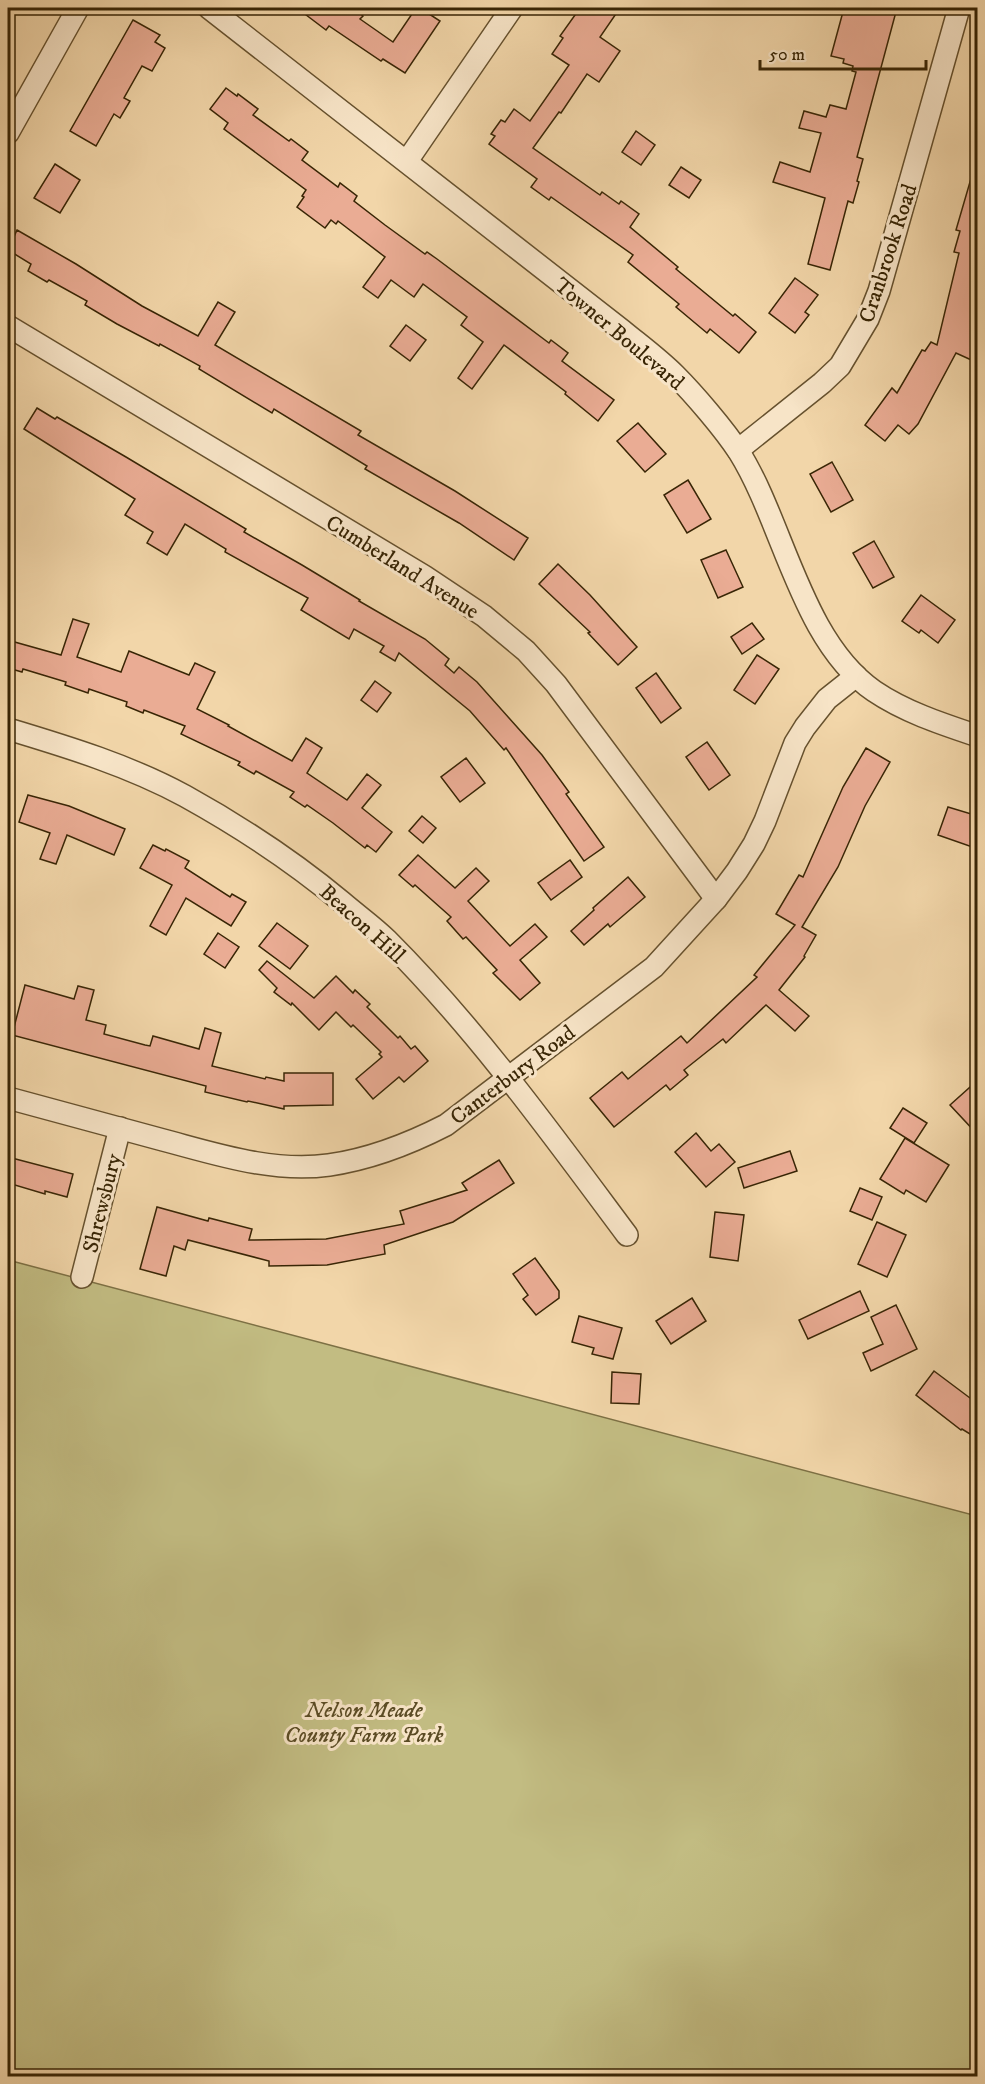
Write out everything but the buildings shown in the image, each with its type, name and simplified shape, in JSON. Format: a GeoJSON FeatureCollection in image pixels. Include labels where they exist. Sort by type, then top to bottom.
{"type":"FeatureCollection","features":[{"type":"Feature","properties":{"kind":"street"},"geometry":{"type":"LineString","coordinates":[[8,133],[78,8]]}},
{"type":"Feature","properties":{"kind":"street","name":"Towner Boulevard"},"geometry":{"type":"LineString","coordinates":[[209,8],[623,331],[675,375],[738,450],[756,483],[813,615],[833,648],[856,676],[874,691],[905,709],[978,736]]}},
{"type":"Feature","properties":{"kind":"street"},"geometry":{"type":"LineString","coordinates":[[407,161],[512,8]]}},
{"type":"Feature","properties":{"kind":"street","name":"Cranbrook Road"},"geometry":{"type":"LineString","coordinates":[[738,450],[840,366],[868,320],[879,291],[959,8]]}},
{"type":"Feature","properties":{"kind":"street","name":"Cumberland Avenue"},"geometry":{"type":"LineString","coordinates":[[8,326],[424,576],[484,616],[526,651],[556,684],[716,899]]}},
{"type":"Feature","properties":{"kind":"street","name":"Canterbury Road"},"geometry":{"type":"LineString","coordinates":[[8,1098],[237,1159],[280,1166],[328,1166],[368,1157],[411,1143],[446,1125],[654,967],[716,899],[737,872],[765,820],[795,743],[827,699],[856,676]]}},
{"type":"Feature","properties":{"kind":"street","name":"Beacon Hill"},"geometry":{"type":"LineString","coordinates":[[8,729],[112,764],[183,795],[251,835],[318,882],[386,939],[438,994],[509,1077],[627,1235]]}},
{"type":"Feature","properties":{"kind":"street","name":"Shrewsbury"},"geometry":{"type":"LineString","coordinates":[[82,1277],[120,1128]]}},
{"type":"Feature","properties":{"kind":"green space","name":"Nelson Meade County Farm Park"},"geometry":{"type":"Polygon","coordinates":[[[8,1260],[977,1516],[977,2076],[8,2076],[8,1260]]]}}]}
